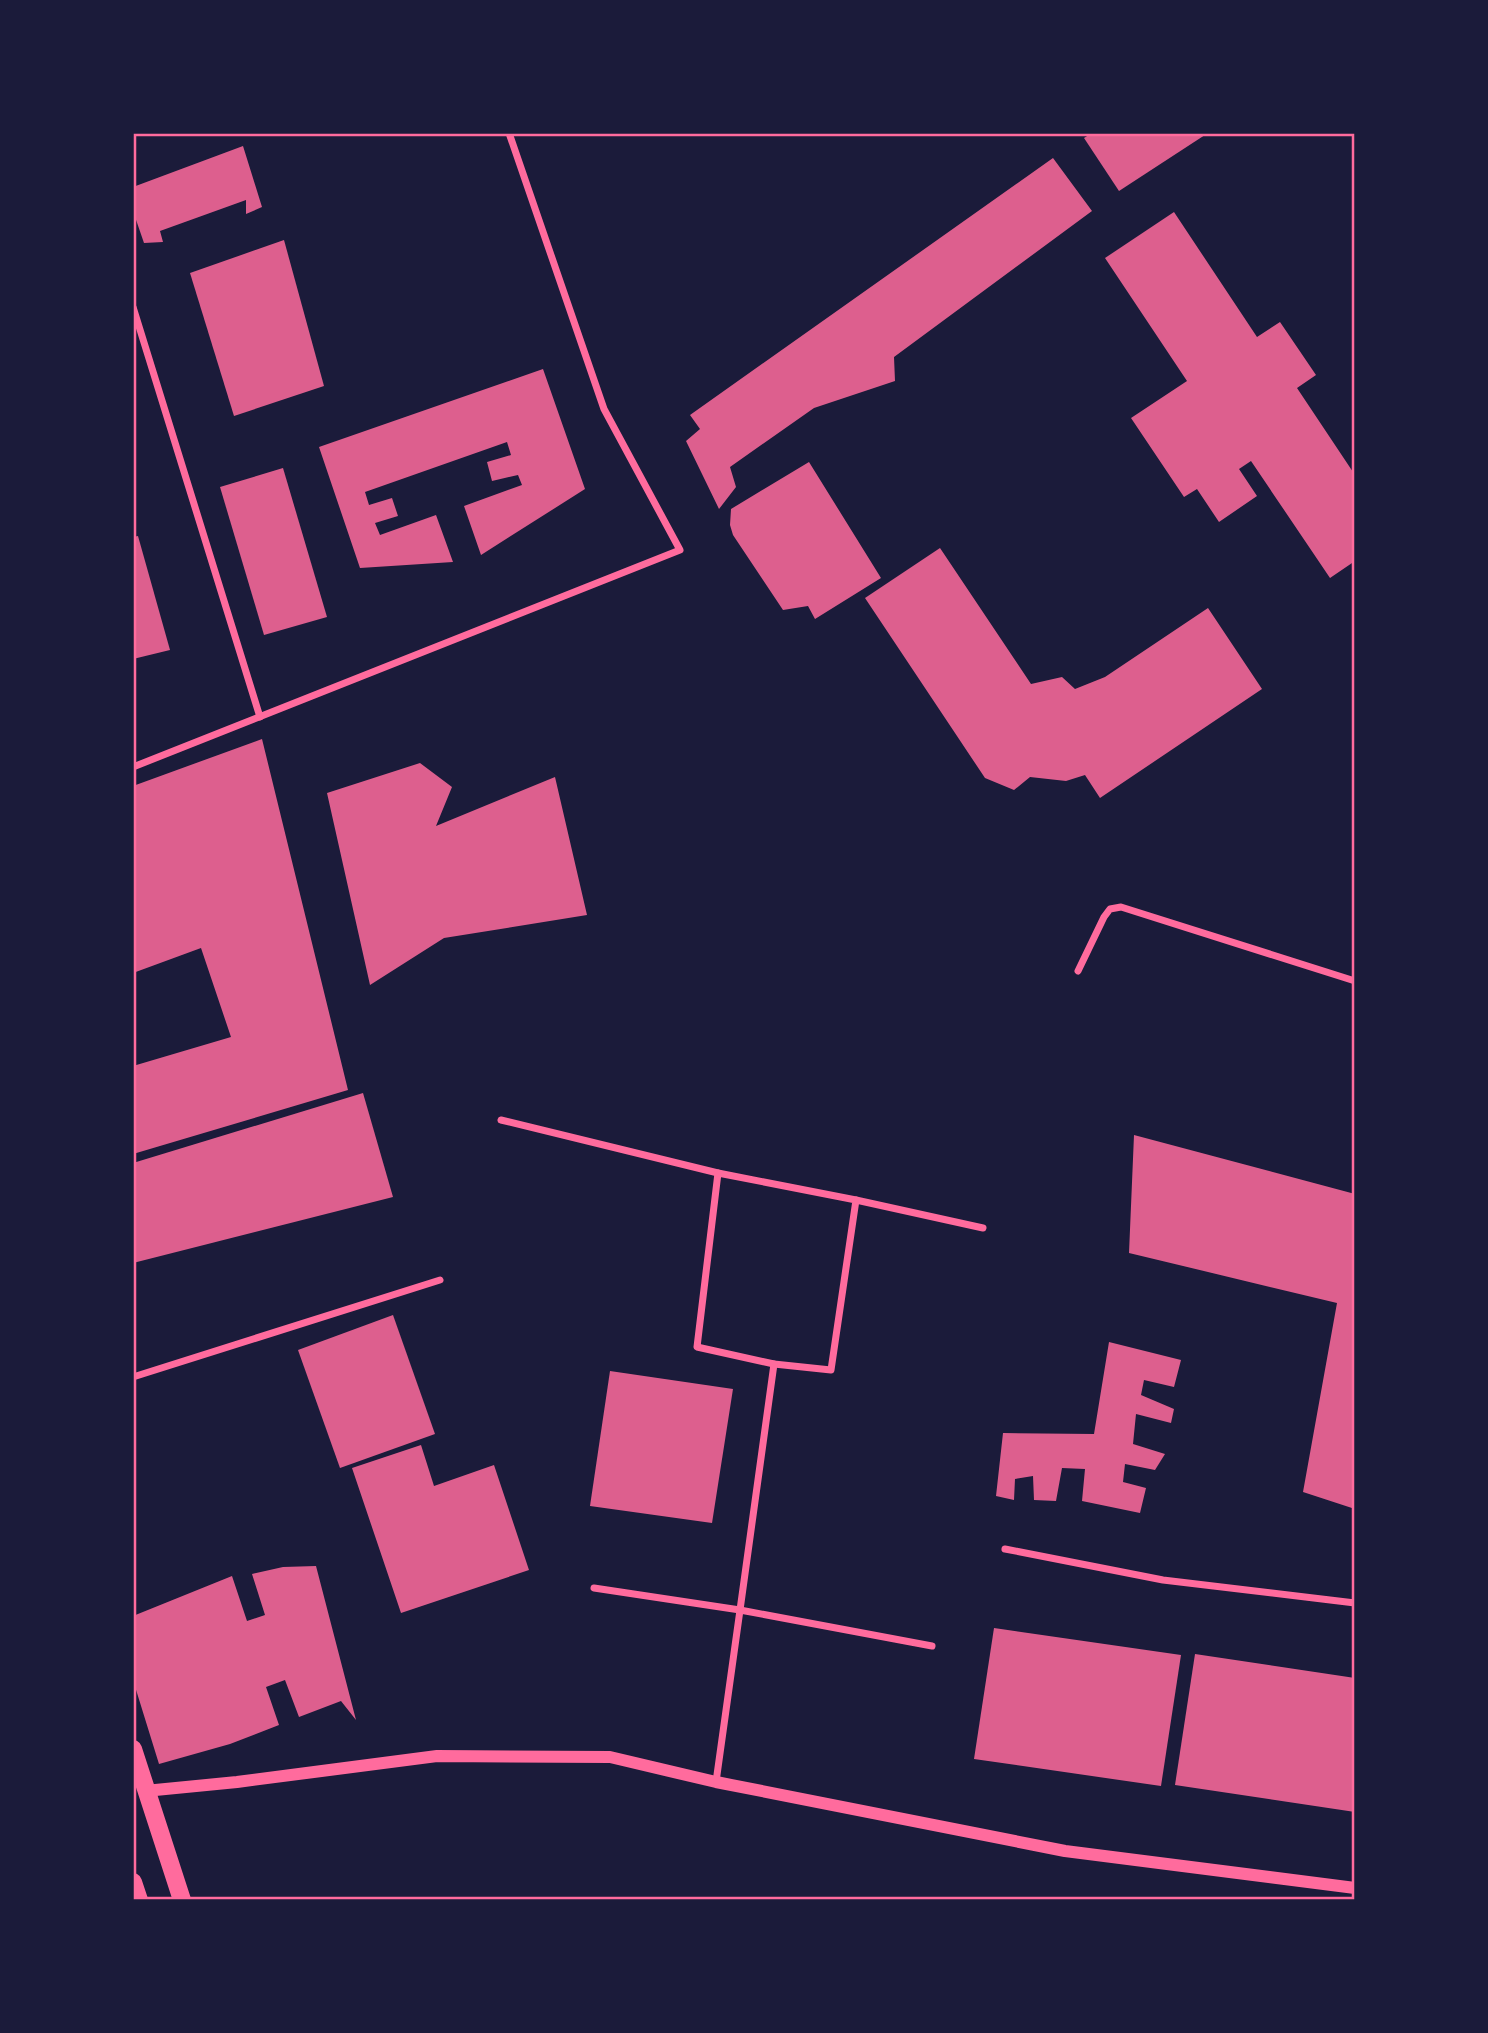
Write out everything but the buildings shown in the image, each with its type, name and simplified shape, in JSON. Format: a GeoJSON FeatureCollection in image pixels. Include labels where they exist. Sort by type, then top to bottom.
{"type":"FeatureCollection","features":[{"type":"Feature","properties":{"kind":"main road"},"geometry":{"type":"LineString","coordinates":[[133,1749],[182,1900]]}},
{"type":"Feature","properties":{"kind":"main road"},"geometry":{"type":"LineString","coordinates":[[133,1882],[139,1900]]}},
{"type":"Feature","properties":{"kind":"street"},"geometry":{"type":"LineString","coordinates":[[133,767],[680,550],[604,409],[509,133]]}},
{"type":"Feature","properties":{"kind":"street"},"geometry":{"type":"LineString","coordinates":[[133,307],[260,717]]}},
{"type":"Feature","properties":{"kind":"street"},"geometry":{"type":"LineString","coordinates":[[1078,971],[1104,917],[1110,909],[1121,907],[1355,981]]}},
{"type":"Feature","properties":{"kind":"street"},"geometry":{"type":"LineString","coordinates":[[501,1120],[718,1173],[983,1228]]}},
{"type":"Feature","properties":{"kind":"street"},"geometry":{"type":"LineString","coordinates":[[718,1173],[696,1347],[774,1364],[831,1370],[856,1200]]}},
{"type":"Feature","properties":{"kind":"street"},"geometry":{"type":"LineString","coordinates":[[133,1377],[440,1280]]}},
{"type":"Feature","properties":{"kind":"street"},"geometry":{"type":"LineString","coordinates":[[716,1782],[774,1364]]}},
{"type":"Feature","properties":{"kind":"street"},"geometry":{"type":"LineString","coordinates":[[1005,1549],[1163,1580],[1355,1602]]}},
{"type":"Feature","properties":{"kind":"street"},"geometry":{"type":"LineString","coordinates":[[594,1588],[740,1610],[932,1646]]}},
{"type":"Feature","properties":{"kind":"street"},"geometry":{"type":"LineString","coordinates":[[145,1791],[437,1756],[610,1757],[716,1782],[1065,1851],[1355,1888]]}}]}
